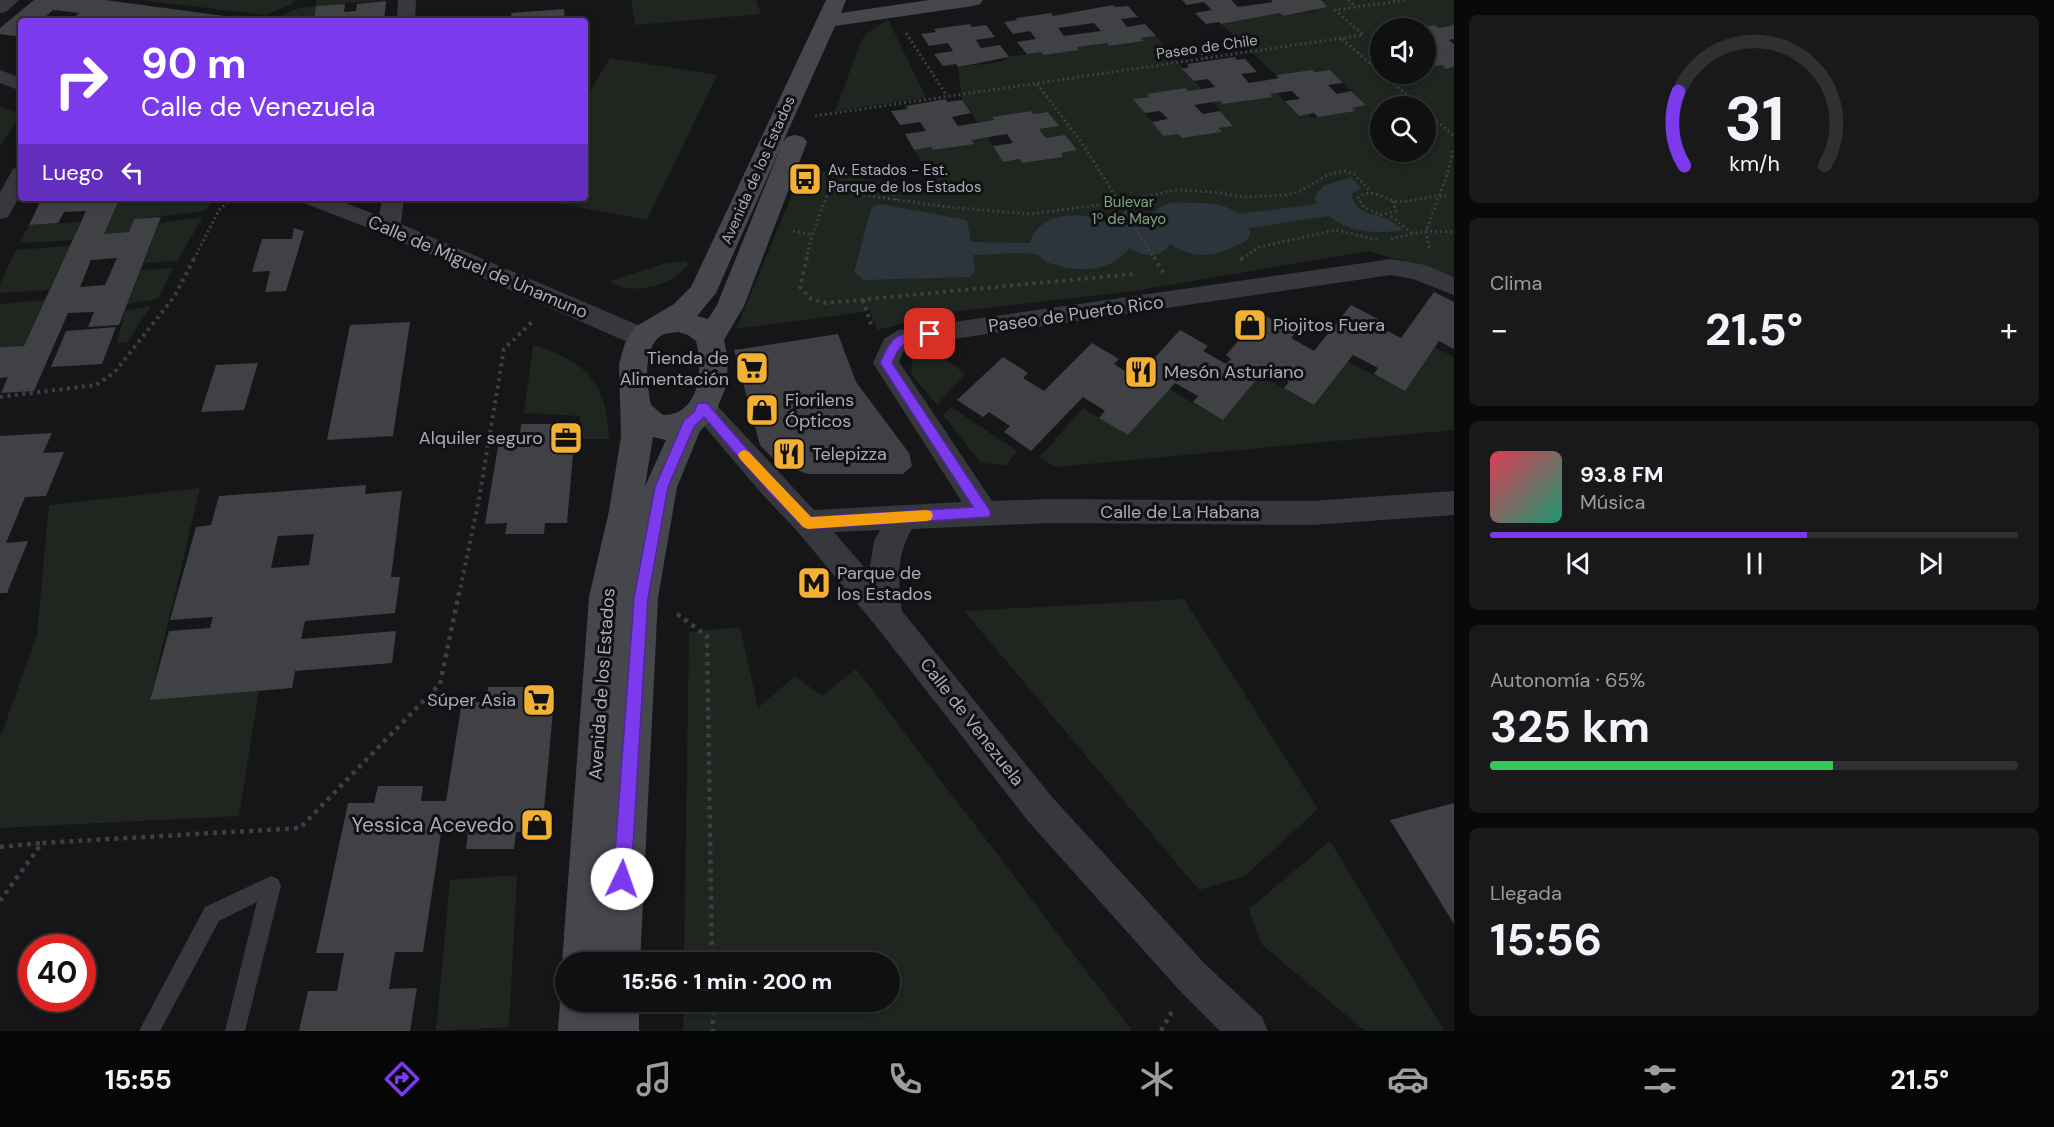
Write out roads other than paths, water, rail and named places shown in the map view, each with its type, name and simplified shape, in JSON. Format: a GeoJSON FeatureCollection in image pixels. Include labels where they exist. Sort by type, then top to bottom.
{"type":"FeatureCollection","features":[{"type":"Feature","properties":{"kind":"street"},"geometry":{"type":"LineString","coordinates":[[0,8],[10,0]]}},
{"type":"Feature","properties":{"kind":"street"},"geometry":{"type":"LineString","coordinates":[[406,18],[407,0]]}},
{"type":"Feature","properties":{"kind":"street"},"geometry":{"type":"LineString","coordinates":[[874,0],[905,9]]}},
{"type":"Feature","properties":{"kind":"street"},"geometry":{"type":"LineString","coordinates":[[843,9],[905,9],[973,0]]}},
{"type":"Feature","properties":{"kind":"street","name":"Avenida de los Estados"},"geometry":{"type":"LineString","coordinates":[[710,340],[730,306],[806,118],[830,58],[843,9]]}},
{"type":"Feature","properties":{"kind":"street","name":"Avenida de los Estados"},"geometry":{"type":"LineString","coordinates":[[652,331],[684,311],[702,293],[843,9]]}},
{"type":"Feature","properties":{"kind":"street"},"geometry":{"type":"LineString","coordinates":[[0,212],[18,179]]}},
{"type":"Feature","properties":{"kind":"street","name":"Calle de Miguel de Unamuno"},"geometry":{"type":"LineString","coordinates":[[320,201],[555,299],[652,331]]}},
{"type":"Feature","properties":{"kind":"street"},"geometry":{"type":"LineString","coordinates":[[389,228],[393,201]]}},
{"type":"Feature","properties":{"kind":"street","name":"Paseo de Puerto Rico"},"geometry":{"type":"LineString","coordinates":[[984,513],[886,363],[893,346],[907,337],[1391,267],[1417,271],[1444,282]]}},
{"type":"Feature","properties":{"kind":"street"},"geometry":{"type":"LineString","coordinates":[[678,321],[692,324],[704,331],[710,340],[714,356],[712,374],[696,415],[678,427],[658,427],[643,418],[637,408],[633,386],[634,365],[652,331],[678,321]]}},
{"type":"Feature","properties":{"kind":"street","name":"Avenida de los Estados"},"geometry":{"type":"LineString","coordinates":[[585,952],[606,597],[625,511],[637,437],[637,408]]}},
{"type":"Feature","properties":{"kind":"street","name":"Avenida de los Estados"},"geometry":{"type":"LineString","coordinates":[[619,952],[642,589],[661,487],[696,415]]}},
{"type":"Feature","properties":{"kind":"street","name":"Calle de Venezuela"},"geometry":{"type":"LineString","coordinates":[[696,415],[808,523],[887,616],[1040,808],[1192,977],[1248,1031]]}},
{"type":"Feature","properties":{"kind":"street","name":"Calle de La Habana"},"geometry":{"type":"LineString","coordinates":[[808,523],[905,516],[1049,511],[1311,513],[1454,503]]}},
{"type":"Feature","properties":{"kind":"street"},"geometry":{"type":"LineString","coordinates":[[887,616],[883,576],[889,541],[905,516]]}},
{"type":"Feature","properties":{"kind":"street"},"geometry":{"type":"LineString","coordinates":[[581,1031],[582,1012]]}},
{"type":"Feature","properties":{"kind":"street"},"geometry":{"type":"LineString","coordinates":[[616,1031],[617,1012]]}},
{"type":"Feature","properties":{"kind":"lane"},"geometry":{"type":"LineString","coordinates":[[149,1031],[212,914],[271,886],[235,1031]]}},
{"type":"Feature","properties":{"kind":"place","name":"Av. Estados - Est. Parque de los Estados"},"geometry":{"type":"Point","coordinates":[805,179]}},
{"type":"Feature","properties":{"kind":"place","name":"Piojitos Fuera"},"geometry":{"type":"Point","coordinates":[1250,325]}},
{"type":"Feature","properties":{"kind":"place","name":"Tienda de Alimentación"},"geometry":{"type":"Point","coordinates":[752,368]}},
{"type":"Feature","properties":{"kind":"place","name":"Mesón Asturiano"},"geometry":{"type":"Point","coordinates":[1141,372]}},
{"type":"Feature","properties":{"kind":"place","name":"Fiorilens Ópticos"},"geometry":{"type":"Point","coordinates":[762,410]}},
{"type":"Feature","properties":{"kind":"place","name":"Alquiler seguro"},"geometry":{"type":"Point","coordinates":[566,438]}},
{"type":"Feature","properties":{"kind":"place","name":"Telepizza"},"geometry":{"type":"Point","coordinates":[789,454]}},
{"type":"Feature","properties":{"kind":"place","name":"Parque de los Estados"},"geometry":{"type":"Point","coordinates":[814,583]}},
{"type":"Feature","properties":{"kind":"place","name":"Súper Asia"},"geometry":{"type":"Point","coordinates":[539,700]}},
{"type":"Feature","properties":{"kind":"place","name":"Yessica Acevedo"},"geometry":{"type":"Point","coordinates":[537,825]}},
{"type":"Feature","properties":{"kind":"park label","name":"Bulevar 1º de Mayo"},"geometry":{"type":"Point","coordinates":[1129,210]}}]}
